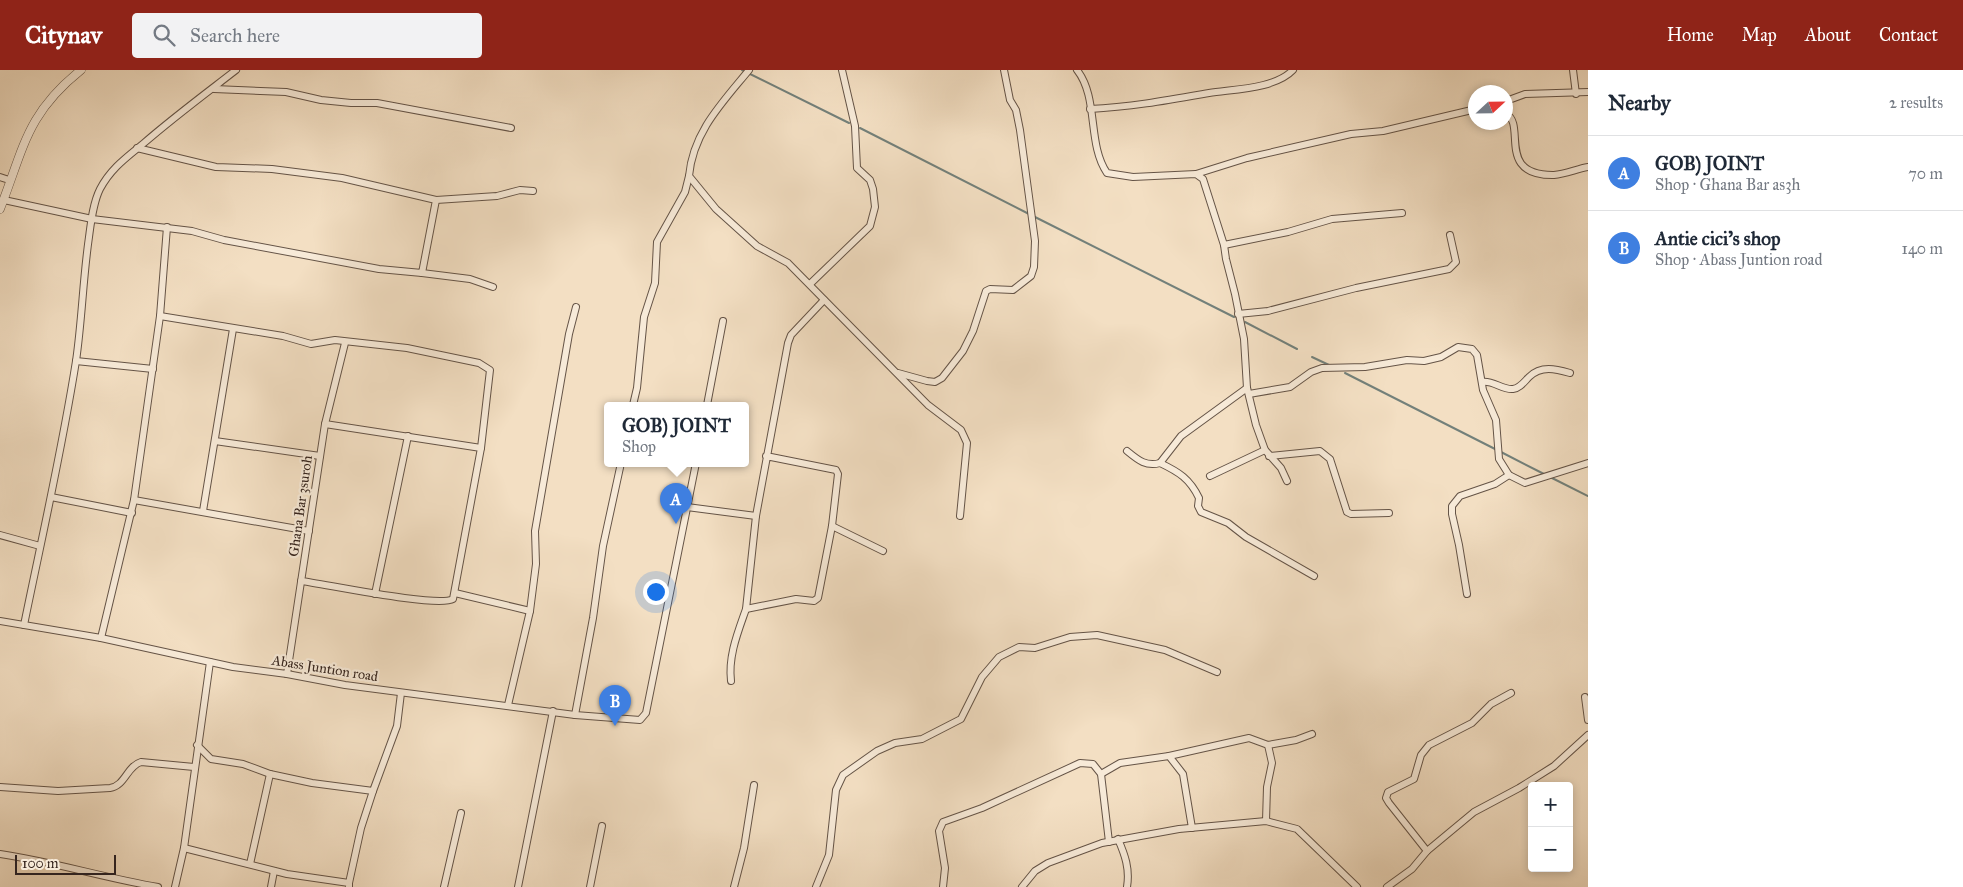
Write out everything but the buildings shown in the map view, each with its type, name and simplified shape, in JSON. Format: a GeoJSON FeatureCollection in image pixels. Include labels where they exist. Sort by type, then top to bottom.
{"type":"FeatureCollection","features":[{"type":"Feature","properties":{"kind":"street"},"geometry":{"type":"LineString","coordinates":[[0,209],[23,145],[40,111],[51,97],[81,70]]}},
{"type":"Feature","properties":{"kind":"street"},"geometry":{"type":"LineString","coordinates":[[24,625],[51,497],[76,361],[92,219],[99,190],[113,169],[190,103],[214,89],[236,70]]}},
{"type":"Feature","properties":{"kind":"street"},"geometry":{"type":"LineString","coordinates":[[810,284],[870,226],[874,216],[875,207],[870,180],[857,168],[855,126],[842,70]]}},
{"type":"Feature","properties":{"kind":"street"},"geometry":{"type":"LineString","coordinates":[[897,372],[934,382],[942,378],[963,351],[973,331],[986,291],[990,289],[1013,290],[1031,276],[1035,242],[1020,130],[1016,110],[1010,100],[1004,70]]}},
{"type":"Feature","properties":{"kind":"street"},"geometry":{"type":"LineString","coordinates":[[1077,70],[1085,85],[1099,158],[1107,173],[1133,178],[1196,174],[1256,156],[1282,152],[1351,134],[1383,132],[1468,111]]}},
{"type":"Feature","properties":{"kind":"street"},"geometry":{"type":"LineString","coordinates":[[1090,109],[1151,104],[1231,92],[1277,81],[1293,70]]}},
{"type":"Feature","properties":{"kind":"street"},"geometry":{"type":"LineString","coordinates":[[1573,70],[1576,94]]}},
{"type":"Feature","properties":{"kind":"street"},"geometry":{"type":"LineString","coordinates":[[634,402],[637,388],[644,317],[655,283],[657,242],[685,192],[695,149],[704,126],[747,73]]}},
{"type":"Feature","properties":{"kind":"street"},"geometry":{"type":"LineString","coordinates":[[214,89],[286,92],[320,100],[377,103],[511,128]]}},
{"type":"Feature","properties":{"kind":"street"},"geometry":{"type":"LineString","coordinates":[[1513,98],[1525,94],[1576,94],[1588,92]]}},
{"type":"Feature","properties":{"kind":"street"},"geometry":{"type":"LineString","coordinates":[[1513,121],[1518,159],[1528,170],[1553,175],[1588,167]]}},
{"type":"Feature","properties":{"kind":"street"},"geometry":{"type":"LineString","coordinates":[[137,148],[209,166],[231,169],[272,169],[342,178],[436,200],[497,196],[520,190],[533,192]]}},
{"type":"Feature","properties":{"kind":"street"},"geometry":{"type":"LineString","coordinates":[[1196,174],[1203,180],[1224,245],[1244,339],[1248,391],[1256,425],[1264,450],[1281,468],[1287,481]]}},
{"type":"Feature","properties":{"kind":"street"},"geometry":{"type":"LineString","coordinates":[[689,176],[716,209],[757,246],[788,263],[928,405],[961,430],[967,443],[960,516]]}},
{"type":"Feature","properties":{"kind":"street"},"geometry":{"type":"LineString","coordinates":[[0,177],[9,180]]}},
{"type":"Feature","properties":{"kind":"street"},"geometry":{"type":"LineString","coordinates":[[4,200],[92,219],[167,228],[379,269],[470,279],[493,287]]}},
{"type":"Feature","properties":{"kind":"street"},"geometry":{"type":"LineString","coordinates":[[422,273],[436,200]]}},
{"type":"Feature","properties":{"kind":"street"},"geometry":{"type":"LineString","coordinates":[[1224,245],[1288,232],[1332,219],[1402,213]]}},
{"type":"Feature","properties":{"kind":"street"},"geometry":{"type":"LineString","coordinates":[[101,638],[132,513],[160,316],[167,228]]}},
{"type":"Feature","properties":{"kind":"street"},"geometry":{"type":"LineString","coordinates":[[1238,314],[1268,311],[1356,288],[1449,270],[1456,262],[1450,235]]}},
{"type":"Feature","properties":{"kind":"street"},"geometry":{"type":"LineString","coordinates":[[732,681],[730,672],[733,648],[746,608],[756,516],[788,343],[791,336],[824,300]]}},
{"type":"Feature","properties":{"kind":"street"},"geometry":{"type":"LineString","coordinates":[[508,705],[530,611],[536,564],[535,531],[569,334],[576,307]]}},
{"type":"Feature","properties":{"kind":"street"},"geometry":{"type":"LineString","coordinates":[[160,316],[283,336],[302,343],[335,340],[345,343],[407,348],[486,366],[491,373],[481,448],[455,593],[450,601],[375,594],[302,580]]}},
{"type":"Feature","properties":{"kind":"street"},"geometry":{"type":"LineString","coordinates":[[707,402],[722,321]]}},
{"type":"Feature","properties":{"kind":"street"},"geometry":{"type":"LineString","coordinates":[[203,511],[233,329]]}},
{"type":"Feature","properties":{"kind":"street","name":"Ghana Bar 3suroh"},"geometry":{"type":"LineString","coordinates":[[287,674],[325,424],[345,343]]}},
{"type":"Feature","properties":{"kind":"street"},"geometry":{"type":"LineString","coordinates":[[1127,451],[1140,462],[1152,465],[1160,463],[1181,436],[1248,391],[1290,387],[1311,372],[1322,368],[1365,367],[1408,360],[1424,361],[1465,346],[1472,349],[1477,355],[1482,382],[1496,420],[1499,459],[1509,475],[1525,483],[1588,463]]}},
{"type":"Feature","properties":{"kind":"street"},"geometry":{"type":"LineString","coordinates":[[76,361],[153,369]]}},
{"type":"Feature","properties":{"kind":"street"},"geometry":{"type":"LineString","coordinates":[[1482,382],[1490,382],[1511,389],[1519,387],[1534,373],[1548,368],[1570,373]]}},
{"type":"Feature","properties":{"kind":"street"},"geometry":{"type":"LineString","coordinates":[[325,424],[481,448]]}},
{"type":"Feature","properties":{"kind":"street"},"geometry":{"type":"LineString","coordinates":[[375,594],[408,436]]}},
{"type":"Feature","properties":{"kind":"street"},"geometry":{"type":"LineString","coordinates":[[215,441],[320,456]]}},
{"type":"Feature","properties":{"kind":"street"},"geometry":{"type":"LineString","coordinates":[[1210,476],[1264,450]]}},
{"type":"Feature","properties":{"kind":"street"},"geometry":{"type":"LineString","coordinates":[[1269,456],[1320,451],[1330,460],[1347,512],[1351,514],[1389,513]]}},
{"type":"Feature","properties":{"kind":"street"},"geometry":{"type":"LineString","coordinates":[[746,608],[796,600],[814,601],[818,598],[832,526],[838,474],[836,470],[766,456]]}},
{"type":"Feature","properties":{"kind":"street"},"geometry":{"type":"LineString","coordinates":[[1160,463],[1180,472],[1191,484],[1199,498],[1198,506],[1201,512],[1228,522],[1246,537],[1314,576]]}},
{"type":"Feature","properties":{"kind":"street"},"geometry":{"type":"LineString","coordinates":[[575,715],[593,618],[603,546],[620,467]]}},
{"type":"Feature","properties":{"kind":"street"},"geometry":{"type":"LineString","coordinates":[[695,467],[687,507],[756,516]]}},
{"type":"Feature","properties":{"kind":"street"},"geometry":{"type":"LineString","coordinates":[[1466,594],[1452,506],[1460,496],[1495,484],[1509,475]]}},
{"type":"Feature","properties":{"kind":"street"},"geometry":{"type":"LineString","coordinates":[[51,497],[132,513]]}},
{"type":"Feature","properties":{"kind":"street"},"geometry":{"type":"LineString","coordinates":[[134,500],[309,531]]}},
{"type":"Feature","properties":{"kind":"street","name":"Abass Juntion road"},"geometry":{"type":"LineString","coordinates":[[0,621],[101,638],[233,667],[400,693],[508,705],[575,715],[640,720],[646,713],[687,507]]}},
{"type":"Feature","properties":{"kind":"street"},"geometry":{"type":"LineString","coordinates":[[832,526],[883,551]]}},
{"type":"Feature","properties":{"kind":"street"},"geometry":{"type":"LineString","coordinates":[[0,536],[40,546]]}},
{"type":"Feature","properties":{"kind":"street"},"geometry":{"type":"LineString","coordinates":[[455,593],[530,611]]}},
{"type":"Feature","properties":{"kind":"street"},"geometry":{"type":"LineString","coordinates":[[816,887],[829,855],[836,790],[843,775],[877,751],[895,743],[922,739],[961,719],[982,677],[999,657],[1019,647],[1035,648],[1070,637],[1097,635],[1165,650],[1217,672]]}},
{"type":"Feature","properties":{"kind":"street"},"geometry":{"type":"LineString","coordinates":[[176,887],[184,848],[210,662]]}},
{"type":"Feature","properties":{"kind":"street"},"geometry":{"type":"LineString","coordinates":[[184,848],[274,871],[349,885],[373,790],[397,726],[400,693]]}},
{"type":"Feature","properties":{"kind":"street"},"geometry":{"type":"LineString","coordinates":[[1427,851],[1389,804],[1386,798],[1388,792],[1414,779],[1420,755],[1429,745],[1472,723],[1491,704],[1511,693]]}},
{"type":"Feature","properties":{"kind":"street"},"geometry":{"type":"LineString","coordinates":[[1585,697],[1588,720]]}},
{"type":"Feature","properties":{"kind":"street"},"geometry":{"type":"LineString","coordinates":[[518,887],[553,711]]}},
{"type":"Feature","properties":{"kind":"street"},"geometry":{"type":"LineString","coordinates":[[1101,774],[1120,763],[1169,756],[1248,738],[1268,745],[1296,740],[1312,734]]}},
{"type":"Feature","properties":{"kind":"street"},"geometry":{"type":"LineString","coordinates":[[1387,887],[1412,869],[1427,851],[1474,812],[1519,788],[1554,766],[1588,735]]}},
{"type":"Feature","properties":{"kind":"street"},"geometry":{"type":"LineString","coordinates":[[197,745],[211,759],[243,764],[270,774],[312,783],[373,790]]}},
{"type":"Feature","properties":{"kind":"street"},"geometry":{"type":"LineString","coordinates":[[1266,821],[1267,787],[1272,764],[1268,745]]}},
{"type":"Feature","properties":{"kind":"street"},"geometry":{"type":"LineString","coordinates":[[1169,756],[1183,774],[1192,828]]}},
{"type":"Feature","properties":{"kind":"street"},"geometry":{"type":"LineString","coordinates":[[0,787],[58,791],[110,788],[118,785],[134,764],[141,762],[194,768]]}},
{"type":"Feature","properties":{"kind":"street"},"geometry":{"type":"LineString","coordinates":[[943,887],[946,868],[939,831],[943,822],[982,808],[1080,763],[1093,764],[1101,774],[1109,842]]}},
{"type":"Feature","properties":{"kind":"street"},"geometry":{"type":"LineString","coordinates":[[250,864],[270,774]]}},
{"type":"Feature","properties":{"kind":"street"},"geometry":{"type":"LineString","coordinates":[[734,887],[744,848],[754,785]]}},
{"type":"Feature","properties":{"kind":"street"},"geometry":{"type":"LineString","coordinates":[[444,887],[461,813]]}},
{"type":"Feature","properties":{"kind":"street"},"geometry":{"type":"LineString","coordinates":[[1022,887],[1035,871],[1048,862],[1118,839],[1192,828],[1266,821],[1297,828],[1357,887]]}},
{"type":"Feature","properties":{"kind":"street"},"geometry":{"type":"LineString","coordinates":[[590,887],[602,826]]}},
{"type":"Feature","properties":{"kind":"street"},"geometry":{"type":"LineString","coordinates":[[1118,839],[1126,859],[1129,877],[1127,887]]}},
{"type":"Feature","properties":{"kind":"street"},"geometry":{"type":"LineString","coordinates":[[0,854],[41,860],[111,879],[158,887]]}},
{"type":"Feature","properties":{"kind":"street"},"geometry":{"type":"LineString","coordinates":[[271,887],[274,871]]}},
{"type":"Feature","properties":{"kind":"street"},"geometry":{"type":"LineString","coordinates":[[110,887],[111,879]]}},
{"type":"Feature","properties":{"kind":"waterway"},"geometry":{"type":"LineString","coordinates":[[742,70],[849,123]]}},
{"type":"Feature","properties":{"kind":"waterway"},"geometry":{"type":"LineString","coordinates":[[860,128],[1029,214]]}},
{"type":"Feature","properties":{"kind":"waterway"},"geometry":{"type":"LineString","coordinates":[[1033,216],[1234,317]]}},
{"type":"Feature","properties":{"kind":"waterway"},"geometry":{"type":"LineString","coordinates":[[1245,322],[1297,349]]}},
{"type":"Feature","properties":{"kind":"waterway"},"geometry":{"type":"LineString","coordinates":[[1312,357],[1329,365]]}},
{"type":"Feature","properties":{"kind":"waterway"},"geometry":{"type":"LineString","coordinates":[[1345,373],[1497,450]]}},
{"type":"Feature","properties":{"kind":"waterway"},"geometry":{"type":"LineString","coordinates":[[1501,452],[1546,475]]}},
{"type":"Feature","properties":{"kind":"waterway"},"geometry":{"type":"LineString","coordinates":[[1550,477],[1588,496]]}},
{"type":"Feature","properties":{"kind":"place","name":"GOB) JOINT"},"geometry":{"type":"Point","coordinates":[676,524]}},
{"type":"Feature","properties":{"kind":"place","name":"Antie cici's shop"},"geometry":{"type":"Point","coordinates":[615,726]}}]}
